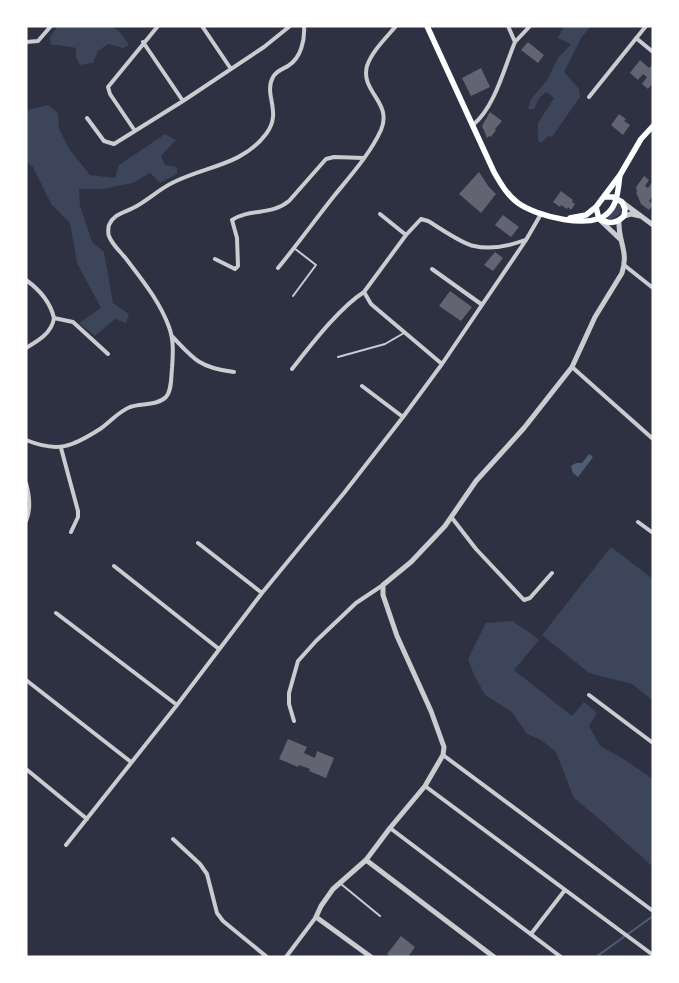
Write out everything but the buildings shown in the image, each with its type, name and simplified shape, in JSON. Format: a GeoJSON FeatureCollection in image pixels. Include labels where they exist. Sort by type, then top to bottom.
{"type":"FeatureCollection","features":[{"type":"Feature","properties":{"kind":"main road"},"geometry":{"type":"LineString","coordinates":[[427,26],[494,172],[504,188],[518,203],[541,214],[563,219],[578,221],[599,219],[609,223],[621,218],[625,209],[619,200],[620,176]]}},
{"type":"Feature","properties":{"kind":"main road"},"geometry":{"type":"LineString","coordinates":[[563,219],[586,214],[596,207],[620,176],[640,139],[653,126]]}},
{"type":"Feature","properties":{"kind":"main road"},"geometry":{"type":"LineString","coordinates":[[604,197],[619,200]]}},
{"type":"Feature","properties":{"kind":"main road"},"geometry":{"type":"LineString","coordinates":[[599,219],[608,213],[619,200]]}},
{"type":"Feature","properties":{"kind":"main road"},"geometry":{"type":"LineString","coordinates":[[596,207],[599,219]]}},
{"type":"Feature","properties":{"kind":"street"},"geometry":{"type":"LineString","coordinates":[[26,42],[38,41],[51,26]]}},
{"type":"Feature","properties":{"kind":"street"},"geometry":{"type":"LineString","coordinates":[[135,131],[107,90],[143,42],[158,26]]}},
{"type":"Feature","properties":{"kind":"street"},"geometry":{"type":"LineString","coordinates":[[202,26],[231,69]]}},
{"type":"Feature","properties":{"kind":"street"},"geometry":{"type":"LineString","coordinates":[[87,118],[104,141],[114,144],[264,47],[290,26]]}},
{"type":"Feature","properties":{"kind":"street"},"geometry":{"type":"LineString","coordinates":[[234,372],[210,368],[200,363],[189,355],[172,336],[153,296],[109,236],[109,226],[121,212],[131,209],[172,182],[232,161],[259,142],[273,124],[271,81],[274,75],[292,64],[297,58],[304,38],[304,26]]}},
{"type":"Feature","properties":{"kind":"street"},"geometry":{"type":"LineString","coordinates":[[278,268],[364,158],[381,130],[385,116],[369,86],[366,73],[375,52],[396,26]]}},
{"type":"Feature","properties":{"kind":"street"},"geometry":{"type":"LineString","coordinates":[[508,26],[515,42]]}},
{"type":"Feature","properties":{"kind":"street"},"geometry":{"type":"LineString","coordinates":[[473,125],[481,118],[489,106],[515,42],[530,26]]}},
{"type":"Feature","properties":{"kind":"street"},"geometry":{"type":"LineString","coordinates":[[589,97],[646,26]]}},
{"type":"Feature","properties":{"kind":"street"},"geometry":{"type":"LineString","coordinates":[[636,38],[653,52]]}},
{"type":"Feature","properties":{"kind":"street"},"geometry":{"type":"LineString","coordinates":[[143,42],[183,101]]}},
{"type":"Feature","properties":{"kind":"street"},"geometry":{"type":"LineString","coordinates":[[215,259],[235,269],[238,266],[237,238],[232,220],[237,216],[282,207],[326,159],[334,157],[364,158]]}},
{"type":"Feature","properties":{"kind":"street"},"geometry":{"type":"LineString","coordinates":[[619,200],[653,225]]}},
{"type":"Feature","properties":{"kind":"street"},"geometry":{"type":"LineString","coordinates":[[380,214],[406,235]]}},
{"type":"Feature","properties":{"kind":"street"},"geometry":{"type":"LineString","coordinates":[[66,845],[177,705],[262,593],[403,417],[442,364],[526,240],[541,214]]}},
{"type":"Feature","properties":{"kind":"street"},"geometry":{"type":"LineString","coordinates":[[620,240],[621,218],[631,214],[641,216]]}},
{"type":"Feature","properties":{"kind":"street"},"geometry":{"type":"LineString","coordinates":[[292,369],[354,298],[364,292],[406,235],[422,219],[472,246],[485,248],[501,247],[526,240]]}},
{"type":"Feature","properties":{"kind":"street"},"geometry":{"type":"LineString","coordinates":[[294,721],[289,704],[289,693],[298,661],[356,603],[383,585],[411,562],[452,518],[476,481],[524,428],[572,367],[595,317],[622,273],[624,265],[625,251],[620,240],[599,219]]}},
{"type":"Feature","properties":{"kind":"street"},"geometry":{"type":"LineString","coordinates":[[624,265],[653,288]]}},
{"type":"Feature","properties":{"kind":"street"},"geometry":{"type":"LineString","coordinates":[[432,269],[481,304]]}},
{"type":"Feature","properties":{"kind":"street"},"geometry":{"type":"LineString","coordinates":[[26,280],[38,288],[48,301],[54,318],[51,329],[26,348]]}},
{"type":"Feature","properties":{"kind":"street"},"geometry":{"type":"LineString","coordinates":[[364,292],[371,304],[442,364]]}},
{"type":"Feature","properties":{"kind":"street"},"geometry":{"type":"LineString","coordinates":[[54,318],[73,322],[108,354]]}},
{"type":"Feature","properties":{"kind":"street"},"geometry":{"type":"LineString","coordinates":[[26,440],[40,446],[61,448],[73,445],[94,433],[125,409],[165,398],[170,386],[172,336]]}},
{"type":"Feature","properties":{"kind":"street"},"geometry":{"type":"LineString","coordinates":[[572,367],[653,439]]}},
{"type":"Feature","properties":{"kind":"street"},"geometry":{"type":"LineString","coordinates":[[362,386],[403,417]]}},
{"type":"Feature","properties":{"kind":"street"},"geometry":{"type":"LineString","coordinates":[[61,448],[78,511],[78,518],[71,532]]}},
{"type":"Feature","properties":{"kind":"street"},"geometry":{"type":"LineString","coordinates":[[26,483],[29,502],[26,520]]}},
{"type":"Feature","properties":{"kind":"street"},"geometry":{"type":"LineString","coordinates":[[452,518],[476,549],[524,600],[530,598],[552,573]]}},
{"type":"Feature","properties":{"kind":"street"},"geometry":{"type":"LineString","coordinates":[[638,522],[653,533]]}},
{"type":"Feature","properties":{"kind":"street"},"geometry":{"type":"LineString","coordinates":[[198,543],[262,593]]}},
{"type":"Feature","properties":{"kind":"street"},"geometry":{"type":"LineString","coordinates":[[114,566],[219,649]]}},
{"type":"Feature","properties":{"kind":"street"},"geometry":{"type":"LineString","coordinates":[[286,957],[339,883],[366,860],[425,786],[443,755],[444,747],[431,711],[397,636],[383,595],[383,585]]}},
{"type":"Feature","properties":{"kind":"street"},"geometry":{"type":"LineString","coordinates":[[56,613],[177,705]]}},
{"type":"Feature","properties":{"kind":"street"},"geometry":{"type":"LineString","coordinates":[[26,680],[131,762]]}},
{"type":"Feature","properties":{"kind":"street"},"geometry":{"type":"LineString","coordinates":[[589,695],[653,743]]}},
{"type":"Feature","properties":{"kind":"street"},"geometry":{"type":"LineString","coordinates":[[443,755],[651,910]]}},
{"type":"Feature","properties":{"kind":"street"},"geometry":{"type":"LineString","coordinates":[[26,770],[87,818]]}},
{"type":"Feature","properties":{"kind":"street"},"geometry":{"type":"LineString","coordinates":[[425,786],[653,955]]}},
{"type":"Feature","properties":{"kind":"street"},"geometry":{"type":"LineString","coordinates":[[390,828],[561,957]]}},
{"type":"Feature","properties":{"kind":"street"},"geometry":{"type":"LineString","coordinates":[[173,839],[200,864],[207,874],[217,912],[223,921],[267,957]]}},
{"type":"Feature","properties":{"kind":"street"},"geometry":{"type":"LineString","coordinates":[[366,860],[494,957]]}},
{"type":"Feature","properties":{"kind":"street"},"geometry":{"type":"LineString","coordinates":[[531,934],[565,890]]}},
{"type":"Feature","properties":{"kind":"street"},"geometry":{"type":"LineString","coordinates":[[316,917],[371,957]]}},
{"type":"Feature","properties":{"kind":"lane"},"geometry":{"type":"LineString","coordinates":[[293,296],[316,265],[294,248]]}},
{"type":"Feature","properties":{"kind":"lane"},"geometry":{"type":"LineString","coordinates":[[338,357],[385,344],[404,333]]}},
{"type":"Feature","properties":{"kind":"lane"},"geometry":{"type":"LineString","coordinates":[[339,883],[380,916]]}},
{"type":"Feature","properties":{"kind":"shaded area"},"geometry":{"type":"Polygon","coordinates":[[[58,26],[111,26],[120,32],[129,45],[123,48],[108,44],[98,51],[93,63],[80,65],[76,57],[76,48],[51,45],[50,37],[58,26]]]}},
{"type":"Feature","properties":{"kind":"shaded area"},"geometry":{"type":"Polygon","coordinates":[[[564,26],[591,26],[581,38],[564,72],[579,89],[580,97],[552,137],[548,136],[541,143],[538,141],[538,123],[554,98],[546,92],[539,98],[534,109],[528,109],[531,99],[547,80],[558,58],[571,44],[558,38],[564,26]]]}},
{"type":"Feature","properties":{"kind":"shaded area"},"geometry":{"type":"Polygon","coordinates":[[[48,105],[58,113],[59,129],[70,150],[90,175],[115,178],[119,165],[165,134],[176,140],[161,156],[165,165],[177,167],[177,174],[160,183],[150,173],[133,183],[102,189],[79,189],[80,206],[92,242],[104,252],[113,303],[129,314],[126,323],[115,319],[95,336],[79,323],[101,308],[77,263],[70,223],[51,204],[33,167],[26,161],[26,110],[48,105]]]}},
{"type":"Feature","properties":{"kind":"shaded area"},"geometry":{"type":"Polygon","coordinates":[[[617,202],[622,208],[619,215],[612,219],[606,219],[617,202]]]}},
{"type":"Feature","properties":{"kind":"shaded area"},"geometry":{"type":"Polygon","coordinates":[[[589,454],[593,457],[578,477],[573,473],[571,466],[576,463],[582,463],[589,454]]]}},
{"type":"Feature","properties":{"kind":"shaded area"},"geometry":{"type":"Polygon","coordinates":[[[611,547],[653,579],[653,701],[632,684],[589,673],[542,635],[611,547]]]}},
{"type":"Feature","properties":{"kind":"shaded area"},"geometry":{"type":"Polygon","coordinates":[[[513,621],[539,640],[514,670],[572,716],[584,702],[597,713],[589,726],[600,746],[653,779],[653,867],[574,798],[556,752],[541,740],[527,734],[512,712],[485,695],[468,659],[486,623],[513,621]]]}},
{"type":"Feature","properties":{"kind":"waterway"},"geometry":{"type":"LineString","coordinates":[[596,957],[653,916]]}}]}
